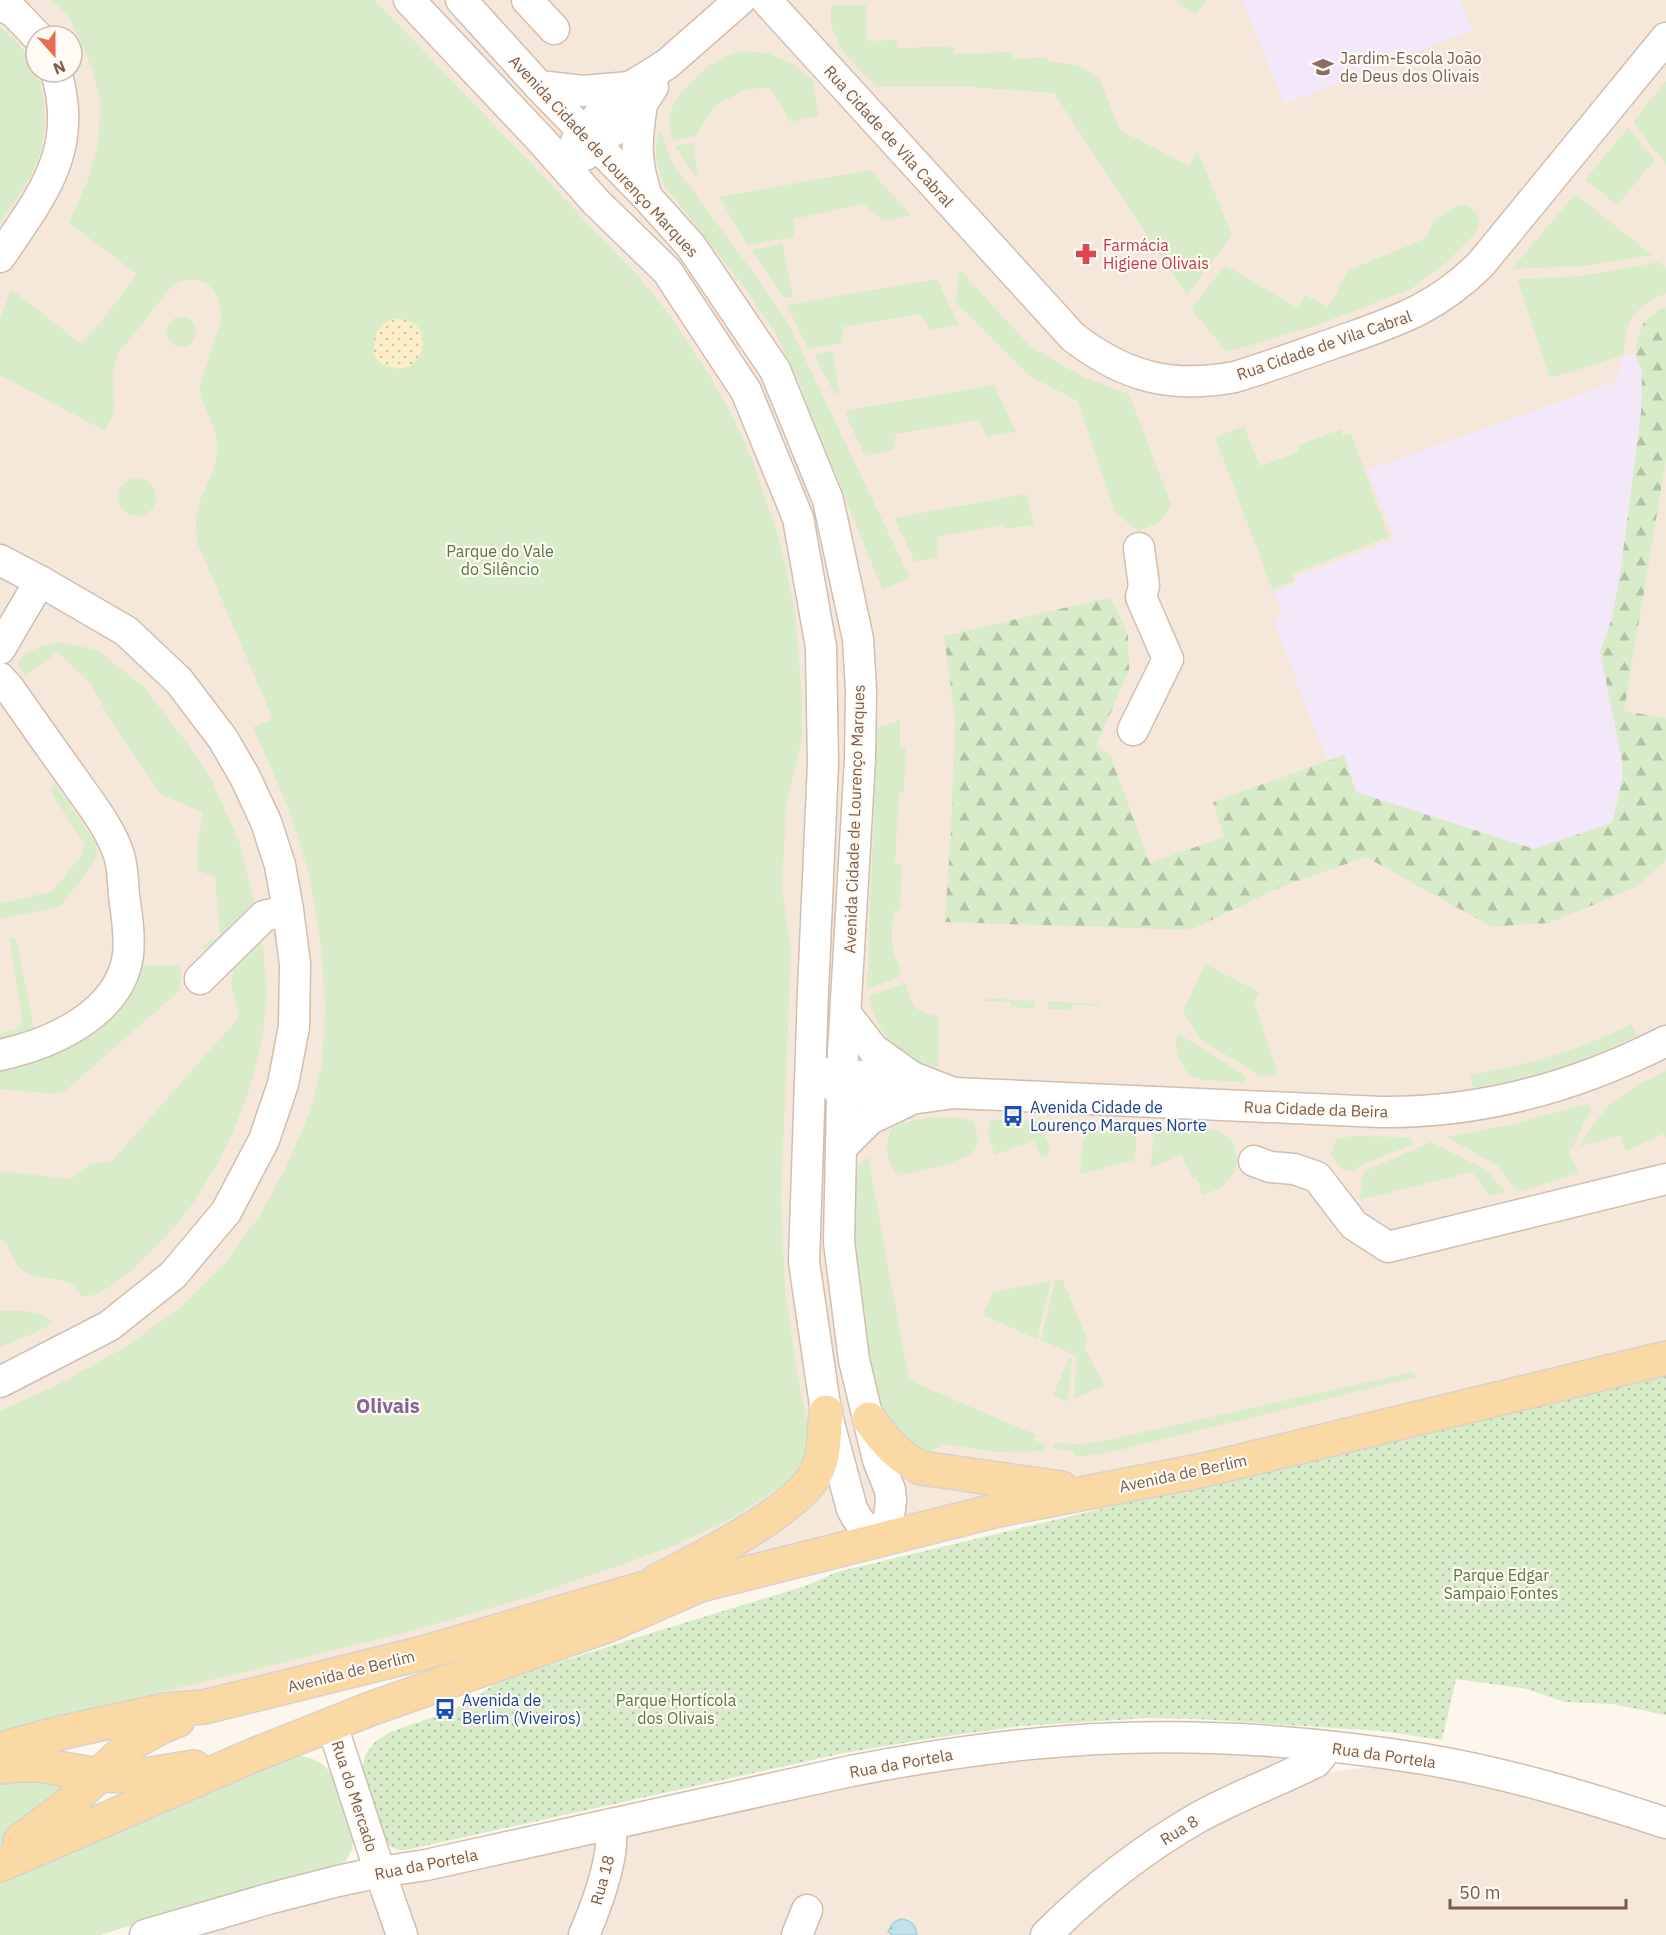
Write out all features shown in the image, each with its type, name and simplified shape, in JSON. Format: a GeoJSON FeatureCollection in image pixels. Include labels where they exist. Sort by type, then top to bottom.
{"type":"FeatureCollection","features":[{"type":"Feature","properties":{"kind":"main road","name":"Avenida de Berlim"},"geometry":{"type":"LineString","coordinates":[[254,1755],[447,1681],[609,1625],[700,1585],[998,1510],[1204,1470],[1666,1358]]}},
{"type":"Feature","properties":{"kind":"main road"},"geometry":{"type":"LineString","coordinates":[[641,1589],[694,1563],[757,1525],[805,1488],[816,1474],[823,1454],[826,1412]]}},
{"type":"Feature","properties":{"kind":"main road"},"geometry":{"type":"LineString","coordinates":[[869,1419],[890,1447],[905,1460],[921,1468],[1090,1492]]}},
{"type":"Feature","properties":{"kind":"main road","name":"Avenida de Berlim"},"geometry":{"type":"LineString","coordinates":[[0,1749],[64,1732],[165,1710],[204,1707],[423,1653],[641,1589],[700,1585]]}},
{"type":"Feature","properties":{"kind":"main road"},"geometry":{"type":"LineString","coordinates":[[332,1725],[327,1707],[330,1691],[338,1682],[361,1668]]}},
{"type":"Feature","properties":{"kind":"main road"},"geometry":{"type":"LineString","coordinates":[[0,1855],[52,1819],[134,1742],[204,1707]]}},
{"type":"Feature","properties":{"kind":"main road"},"geometry":{"type":"LineString","coordinates":[[0,1767],[39,1765],[99,1774],[138,1776],[254,1755]]}},
{"type":"Feature","properties":{"kind":"main road"},"geometry":{"type":"LineString","coordinates":[[0,1865],[254,1755]]}},
{"type":"Feature","properties":{"kind":"street","name":"Avenida Cidade de Lourenço Marques"},"geometry":{"type":"LineString","coordinates":[[409,0],[596,202],[667,271],[746,391],[798,518],[821,647],[823,764],[804,1262],[826,1412],[852,1509],[859,1522],[878,1539],[889,1517],[890,1490],[878,1460],[854,1359],[839,1242],[842,1085],[860,759],[861,690],[858,639],[828,500],[776,370],[691,246],[461,0]]}},
{"type":"Feature","properties":{"kind":"street"},"geometry":{"type":"LineString","coordinates":[[527,0],[554,29]]}},
{"type":"Feature","properties":{"kind":"street"},"geometry":{"type":"LineString","coordinates":[[541,140],[559,142],[589,139],[602,137],[613,131],[636,96],[667,63],[740,0]]}},
{"type":"Feature","properties":{"kind":"street","name":"Rua Cidade de Vila Cabral"},"geometry":{"type":"LineString","coordinates":[[766,0],[1073,337],[1109,362],[1128,370],[1160,379],[1192,382],[1235,377],[1379,327],[1419,311],[1452,290],[1481,264],[1666,38]]}},
{"type":"Feature","properties":{"kind":"street"},"geometry":{"type":"LineString","coordinates":[[0,5],[14,12],[26,24]]}},
{"type":"Feature","properties":{"kind":"street"},"geometry":{"type":"LineString","coordinates":[[0,257],[51,179],[61,149],[64,117],[60,84]]}},
{"type":"Feature","properties":{"kind":"street"},"geometry":{"type":"LineString","coordinates":[[539,86],[636,96]]}},
{"type":"Feature","properties":{"kind":"street"},"geometry":{"type":"LineString","coordinates":[[636,96],[639,172],[647,197]]}},
{"type":"Feature","properties":{"kind":"street"},"geometry":{"type":"LineString","coordinates":[[589,139],[585,153],[585,165],[587,179],[596,202]]}},
{"type":"Feature","properties":{"kind":"street"},"geometry":{"type":"LineString","coordinates":[[1133,730],[1168,660],[1141,597],[1144,586],[1139,548]]}},
{"type":"Feature","properties":{"kind":"street"},"geometry":{"type":"LineString","coordinates":[[0,560],[126,631],[179,681],[217,731],[245,777],[266,822],[280,866],[295,964],[294,1027],[283,1084],[264,1140],[226,1212],[173,1275],[109,1326],[0,1382]]}},
{"type":"Feature","properties":{"kind":"street"},"geometry":{"type":"LineString","coordinates":[[0,649],[40,581]]}},
{"type":"Feature","properties":{"kind":"street"},"geometry":{"type":"LineString","coordinates":[[0,678],[101,818],[119,856],[128,933],[128,956],[120,978],[108,998],[90,1017],[67,1032],[35,1045],[0,1055]]}},
{"type":"Feature","properties":{"kind":"street"},"geometry":{"type":"LineString","coordinates":[[200,979],[264,916],[288,910]]}},
{"type":"Feature","properties":{"kind":"street"},"geometry":{"type":"LineString","coordinates":[[841,1148],[870,1119],[911,1088],[873,1049],[846,1014]]}},
{"type":"Feature","properties":{"kind":"street","name":"Rua Cidade da Beira"},"geometry":{"type":"LineString","coordinates":[[810,1102],[861,1076],[911,1088],[954,1093],[1380,1112],[1423,1111],[1509,1100],[1551,1089],[1632,1059],[1666,1041]]}},
{"type":"Feature","properties":{"kind":"street"},"geometry":{"type":"LineString","coordinates":[[812,1050],[826,1071],[842,1085]]}},
{"type":"Feature","properties":{"kind":"street"},"geometry":{"type":"LineString","coordinates":[[1254,1161],[1270,1167],[1294,1169],[1317,1177],[1354,1225],[1388,1247],[1666,1179]]}},
{"type":"Feature","properties":{"kind":"street","name":"Rua do Mercado"},"geometry":{"type":"LineString","coordinates":[[332,1725],[402,1935]]}},
{"type":"Feature","properties":{"kind":"street","name":"Rua da Portela"},"geometry":{"type":"LineString","coordinates":[[145,1935],[268,1899],[380,1872],[411,1868],[851,1771],[921,1757],[994,1747],[1068,1741],[1141,1737],[1215,1738],[1323,1746],[1425,1760],[1488,1772],[1592,1799],[1666,1823]]}},
{"type":"Feature","properties":{"kind":"street","name":"Rua 8"},"geometry":{"type":"LineString","coordinates":[[1046,1935],[1094,1891],[1145,1852],[1200,1817],[1316,1762],[1322,1756],[1323,1746]]}},
{"type":"Feature","properties":{"kind":"street","name":"Rua 18"},"geometry":{"type":"LineString","coordinates":[[584,1935],[605,1875],[610,1852],[611,1824]]}},
{"type":"Feature","properties":{"kind":"shaded area"},"geometry":{"type":"Polygon","coordinates":[[[0,0],[1666,0],[1666,1347],[0,1743],[0,0]]]}},
{"type":"Feature","properties":{"kind":"shaded area","name":"Jardim-Escola João de Deus dos Olivais"},"geometry":{"type":"Polygon","coordinates":[[[1242,0],[1460,0],[1472,30],[1284,104],[1242,0]]]}},
{"type":"Feature","properties":{"kind":"shaded area"},"geometry":{"type":"Polygon","coordinates":[[[1624,355],[1636,355],[1642,372],[1641,413],[1620,576],[1611,621],[1600,651],[1622,760],[1622,781],[1612,823],[1535,849],[1356,792],[1344,755],[1328,761],[1274,620],[1283,616],[1274,592],[1298,583],[1296,576],[1395,540],[1368,470],[1615,382],[1624,355]]]}},
{"type":"Feature","properties":{"kind":"shaded area"},"geometry":{"type":"Polygon","coordinates":[[[1068,1748],[1283,1756],[1285,1761],[1038,1935],[589,1935],[619,1835],[852,1778],[1068,1748]]]}},
{"type":"Feature","properties":{"kind":"shaded area"},"geometry":{"type":"Polygon","coordinates":[[[1375,1767],[1424,1767],[1666,1830],[1666,1935],[1053,1935],[1130,1868],[1303,1778],[1375,1767]]]}},
{"type":"Feature","properties":{"kind":"shaded area"},"geometry":{"type":"Polygon","coordinates":[[[601,1840],[578,1935],[414,1935],[401,1889],[409,1878],[601,1840]]]}},
{"type":"Feature","properties":{"kind":"shaded area"},"geometry":{"type":"Polygon","coordinates":[[[362,1889],[374,1896],[391,1935],[180,1935],[362,1889]]]}},
{"type":"Feature","properties":{"kind":"green space","name":"Parque do Vale do Silêncio"},"geometry":{"type":"Polygon","coordinates":[[[51,0],[375,0],[639,277],[665,309],[712,379],[732,416],[750,454],[777,532],[795,614],[802,697],[802,738],[786,807],[782,890],[791,951],[781,1199],[785,1287],[797,1374],[809,1431],[808,1445],[798,1470],[789,1481],[731,1519],[678,1544],[512,1602],[404,1633],[0,1731],[0,1411],[59,1384],[125,1347],[177,1310],[222,1267],[260,1215],[288,1163],[309,1114],[322,1065],[325,1005],[321,945],[310,878],[290,812],[253,727],[273,719],[197,542],[198,508],[214,469],[217,455],[212,423],[200,391],[221,319],[221,308],[214,291],[201,281],[183,281],[173,285],[118,354],[113,372],[114,407],[105,431],[0,375],[0,319],[11,289],[80,343],[101,322],[137,274],[69,223],[89,177],[99,139],[100,100],[84,49],[84,24],[72,24],[69,17],[51,0]]]}},
{"type":"Feature","properties":{"kind":"green space"},"geometry":{"type":"Polygon","coordinates":[[[1178,0],[1206,0],[1196,15],[1177,2],[1178,0]]]}},
{"type":"Feature","properties":{"kind":"green space"},"geometry":{"type":"Polygon","coordinates":[[[831,5],[866,5],[867,41],[897,40],[898,48],[954,46],[954,54],[1013,52],[1013,59],[1047,57],[1047,61],[1077,65],[1099,78],[1120,130],[1189,166],[1198,152],[1232,235],[1187,296],[1054,93],[971,87],[877,87],[843,52],[831,26],[831,5]]]}},
{"type":"Feature","properties":{"kind":"green space"},"geometry":{"type":"Polygon","coordinates":[[[0,27],[24,52],[24,84],[40,84],[45,123],[43,141],[31,176],[0,222],[0,27]]]}},
{"type":"Feature","properties":{"kind":"green space"},"geometry":{"type":"Polygon","coordinates":[[[740,51],[767,53],[791,63],[813,79],[819,116],[790,122],[768,88],[747,89],[714,106],[696,136],[672,141],[669,116],[676,98],[707,67],[723,57],[740,51]]]}},
{"type":"Feature","properties":{"kind":"green space"},"geometry":{"type":"Polygon","coordinates":[[[1666,81],[1666,165],[1633,122],[1666,81]]]}},
{"type":"Feature","properties":{"kind":"green space"},"geometry":{"type":"Polygon","coordinates":[[[1628,128],[1655,160],[1617,205],[1585,180],[1628,128]]]}},
{"type":"Feature","properties":{"kind":"green space"},"geometry":{"type":"Polygon","coordinates":[[[660,129],[672,162],[789,325],[910,578],[882,589],[799,383],[776,334],[744,287],[664,185],[656,151],[660,129]]]}},
{"type":"Feature","properties":{"kind":"green space"},"geometry":{"type":"Polygon","coordinates":[[[694,143],[698,180],[675,146],[694,143]]]}},
{"type":"Feature","properties":{"kind":"green space"},"geometry":{"type":"Polygon","coordinates":[[[870,170],[911,215],[884,222],[863,204],[794,219],[794,237],[747,245],[719,197],[870,170]]]}},
{"type":"Feature","properties":{"kind":"green space"},"geometry":{"type":"Polygon","coordinates":[[[1575,194],[1652,255],[1585,266],[1512,269],[1575,194]]]}},
{"type":"Feature","properties":{"kind":"green space"},"geometry":{"type":"Polygon","coordinates":[[[1458,205],[1468,205],[1478,215],[1479,224],[1475,234],[1447,262],[1411,289],[1315,326],[1227,352],[1191,309],[1225,265],[1297,308],[1305,295],[1328,307],[1349,270],[1426,238],[1434,220],[1458,205]]]}},
{"type":"Feature","properties":{"kind":"green space"},"geometry":{"type":"Polygon","coordinates":[[[782,243],[793,297],[783,298],[752,250],[782,243]]]}},
{"type":"Feature","properties":{"kind":"green space"},"geometry":{"type":"Polygon","coordinates":[[[1659,262],[1666,268],[1666,293],[1646,304],[1633,316],[1626,332],[1624,355],[1550,378],[1517,279],[1581,276],[1659,262]]]}},
{"type":"Feature","properties":{"kind":"green space"},"geometry":{"type":"Polygon","coordinates":[[[959,269],[1031,347],[1083,377],[1129,394],[1171,504],[1160,522],[1139,531],[1116,514],[1078,401],[1031,377],[956,303],[959,269]]]}},
{"type":"Feature","properties":{"kind":"green space"},"geometry":{"type":"Polygon","coordinates":[[[937,279],[959,325],[930,330],[920,314],[844,327],[841,343],[808,349],[787,305],[937,279]]]}},
{"type":"Feature","properties":{"kind":"green space"},"geometry":{"type":"Polygon","coordinates":[[[1666,307],[1666,460],[1624,711],[1666,718],[1666,860],[1636,887],[1549,923],[1492,927],[1366,857],[1281,887],[1190,930],[945,922],[955,719],[944,636],[1111,597],[1128,635],[1129,670],[1097,744],[1111,757],[1150,863],[1224,837],[1213,802],[1344,755],[1356,792],[1534,849],[1612,823],[1622,781],[1622,760],[1600,651],[1611,621],[1620,576],[1641,413],[1642,372],[1636,355],[1636,343],[1643,324],[1650,316],[1666,307]]]}},
{"type":"Feature","properties":{"kind":"green space"},"geometry":{"type":"Polygon","coordinates":[[[181,317],[187,318],[195,326],[195,338],[187,346],[181,347],[175,346],[167,338],[166,332],[167,326],[175,318],[181,317]]]}},
{"type":"Feature","properties":{"kind":"green space"},"geometry":{"type":"Polygon","coordinates":[[[833,351],[839,393],[835,394],[814,355],[833,351]]]}},
{"type":"Feature","properties":{"kind":"green space"},"geometry":{"type":"Polygon","coordinates":[[[994,385],[1016,432],[987,436],[977,420],[896,434],[893,450],[865,456],[844,411],[994,385]]]}},
{"type":"Feature","properties":{"kind":"green space"},"geometry":{"type":"Polygon","coordinates":[[[1244,426],[1260,466],[1299,452],[1297,446],[1341,429],[1343,436],[1351,433],[1389,537],[1292,574],[1294,581],[1272,589],[1215,437],[1244,426]]]}},
{"type":"Feature","properties":{"kind":"green space"},"geometry":{"type":"Polygon","coordinates":[[[137,478],[150,484],[156,497],[150,510],[137,516],[124,510],[118,497],[124,484],[137,478]]]}},
{"type":"Feature","properties":{"kind":"green space"},"geometry":{"type":"Polygon","coordinates":[[[1026,494],[1034,525],[1004,529],[1001,525],[938,537],[937,557],[915,562],[894,518],[1026,494]]]}},
{"type":"Feature","properties":{"kind":"green space"},"geometry":{"type":"Polygon","coordinates":[[[59,642],[97,650],[144,687],[190,747],[212,781],[239,841],[256,910],[207,960],[202,946],[220,936],[215,877],[197,870],[198,842],[203,813],[161,794],[109,718],[91,684],[58,652],[52,653],[52,657],[25,675],[18,661],[37,648],[59,642]]]}},
{"type":"Feature","properties":{"kind":"green space"},"geometry":{"type":"Polygon","coordinates":[[[900,720],[900,748],[906,748],[904,792],[899,793],[895,864],[902,865],[900,911],[894,910],[892,940],[894,954],[901,968],[899,977],[867,989],[877,728],[900,720]]]}},
{"type":"Feature","properties":{"kind":"green space"},"geometry":{"type":"Polygon","coordinates":[[[54,783],[96,843],[95,860],[62,905],[0,919],[0,904],[53,891],[83,853],[84,843],[51,792],[54,783]]]}},
{"type":"Feature","properties":{"kind":"green space"},"geometry":{"type":"Polygon","coordinates":[[[16,938],[34,1028],[33,1035],[0,1049],[0,1034],[17,1029],[22,1020],[10,939],[16,938]]]}},
{"type":"Feature","properties":{"kind":"green space"},"geometry":{"type":"Polygon","coordinates":[[[249,938],[263,945],[266,979],[264,1027],[259,1054],[233,1132],[221,1157],[193,1203],[170,1232],[139,1263],[117,1282],[92,1296],[84,1297],[71,1284],[60,1280],[25,1272],[0,1239],[0,1171],[71,1179],[89,1165],[113,1160],[240,1016],[231,986],[236,953],[249,938]]]}},
{"type":"Feature","properties":{"kind":"green space"},"geometry":{"type":"Polygon","coordinates":[[[1205,964],[1259,992],[1254,1002],[1278,1075],[1260,1076],[1199,1038],[1183,1011],[1205,964]]]}},
{"type":"Feature","properties":{"kind":"green space"},"geometry":{"type":"Polygon","coordinates":[[[181,965],[180,990],[65,1091],[54,1094],[0,1089],[0,1066],[99,1026],[120,1009],[135,989],[141,966],[181,965]]]}},
{"type":"Feature","properties":{"kind":"green space"},"geometry":{"type":"Polygon","coordinates":[[[906,983],[915,1006],[923,1012],[938,1016],[938,1067],[924,1065],[901,1052],[884,1033],[872,1009],[869,996],[906,983]]]}},
{"type":"Feature","properties":{"kind":"green space"},"geometry":{"type":"Polygon","coordinates":[[[985,998],[1034,1001],[1035,1009],[1011,1007],[1011,1002],[985,1001],[985,998]]]}},
{"type":"Feature","properties":{"kind":"green space"},"geometry":{"type":"Polygon","coordinates":[[[1050,1001],[1099,1004],[1099,1006],[1073,1005],[1072,1010],[1048,1009],[1050,1001]]]}},
{"type":"Feature","properties":{"kind":"green space"},"geometry":{"type":"Polygon","coordinates":[[[1631,1024],[1637,1035],[1618,1045],[1536,1074],[1473,1088],[1470,1075],[1553,1056],[1593,1042],[1631,1024]]]}},
{"type":"Feature","properties":{"kind":"green space"},"geometry":{"type":"Polygon","coordinates":[[[1180,1035],[1245,1075],[1246,1079],[1243,1082],[1204,1080],[1189,1075],[1177,1051],[1176,1040],[1180,1035]]]}},
{"type":"Feature","properties":{"kind":"green space"},"geometry":{"type":"Polygon","coordinates":[[[1666,1071],[1666,1138],[1663,1134],[1626,1151],[1620,1135],[1578,1147],[1608,1105],[1643,1082],[1666,1071]]]}},
{"type":"Feature","properties":{"kind":"green space"},"geometry":{"type":"Polygon","coordinates":[[[1587,1104],[1591,1106],[1592,1112],[1584,1123],[1572,1149],[1568,1150],[1579,1173],[1518,1192],[1498,1166],[1447,1137],[1514,1124],[1587,1104]]]}},
{"type":"Feature","properties":{"kind":"green space"},"geometry":{"type":"Polygon","coordinates":[[[929,1117],[963,1118],[973,1121],[978,1138],[976,1148],[972,1153],[953,1162],[898,1176],[890,1164],[887,1153],[892,1128],[929,1117]]]}},
{"type":"Feature","properties":{"kind":"green space"},"geometry":{"type":"Polygon","coordinates":[[[990,1119],[1039,1122],[1049,1144],[1048,1155],[1041,1157],[1034,1141],[995,1155],[988,1136],[990,1119]]]}},
{"type":"Feature","properties":{"kind":"green space"},"geometry":{"type":"Polygon","coordinates":[[[1103,1125],[1137,1126],[1135,1160],[1080,1174],[1085,1137],[1095,1128],[1103,1125]]]}},
{"type":"Feature","properties":{"kind":"green space"},"geometry":{"type":"Polygon","coordinates":[[[1155,1127],[1203,1128],[1224,1135],[1234,1146],[1236,1153],[1237,1160],[1233,1175],[1222,1186],[1203,1195],[1196,1177],[1192,1178],[1182,1155],[1150,1168],[1155,1127]]]}},
{"type":"Feature","properties":{"kind":"green space"},"geometry":{"type":"Polygon","coordinates":[[[1352,1136],[1410,1137],[1413,1145],[1362,1164],[1353,1171],[1347,1171],[1337,1164],[1331,1153],[1336,1139],[1352,1136]]]}},
{"type":"Feature","properties":{"kind":"green space"},"geometry":{"type":"Polygon","coordinates":[[[1431,1142],[1488,1171],[1505,1192],[1490,1196],[1472,1172],[1360,1200],[1362,1177],[1365,1171],[1431,1142]]]}},
{"type":"Feature","properties":{"kind":"green space"},"geometry":{"type":"Polygon","coordinates":[[[868,1157],[909,1380],[1036,1435],[1034,1440],[1046,1445],[1044,1451],[997,1452],[942,1444],[922,1459],[883,1422],[867,1362],[852,1239],[852,1170],[868,1157]]]}},
{"type":"Feature","properties":{"kind":"green space"},"geometry":{"type":"Polygon","coordinates":[[[1062,1279],[1087,1339],[1084,1347],[1104,1385],[1075,1399],[1077,1356],[1041,1340],[1055,1280],[1062,1279]]]}},
{"type":"Feature","properties":{"kind":"green space"},"geometry":{"type":"Polygon","coordinates":[[[1051,1281],[1037,1339],[983,1315],[993,1292],[1051,1281]]]}},
{"type":"Feature","properties":{"kind":"green space"},"geometry":{"type":"Polygon","coordinates":[[[0,1311],[35,1313],[53,1323],[0,1347],[0,1311]]]}},
{"type":"Feature","properties":{"kind":"green space"},"geometry":{"type":"Polygon","coordinates":[[[1069,1358],[1072,1359],[1068,1402],[1053,1395],[1069,1358]]]}},
{"type":"Feature","properties":{"kind":"green space"},"geometry":{"type":"Polygon","coordinates":[[[1412,1372],[1417,1377],[1102,1454],[1076,1457],[1072,1451],[1053,1448],[1055,1442],[1069,1445],[1099,1442],[1412,1372]]]}},
{"type":"Feature","properties":{"kind":"green space","name":"Parque Edgar Sampaio Fontes"},"geometry":{"type":"Polygon","coordinates":[[[1666,1374],[1666,1715],[1613,1704],[1564,1702],[1527,1689],[1456,1679],[1442,1740],[1381,1731],[1199,1719],[1147,1718],[1021,1726],[844,1753],[406,1850],[395,1849],[386,1842],[363,1769],[365,1755],[375,1742],[390,1732],[456,1709],[500,1681],[805,1586],[837,1572],[1666,1374]]]}},
{"type":"Feature","properties":{"kind":"green space"},"geometry":{"type":"Polygon","coordinates":[[[298,1756],[318,1762],[333,1777],[353,1842],[352,1850],[345,1862],[219,1897],[101,1935],[0,1935],[0,1883],[57,1855],[298,1756]]]}},
{"type":"Feature","properties":{"kind":"green space"},"geometry":{"type":"Polygon","coordinates":[[[0,1776],[81,1781],[0,1845],[0,1776]]]}},
{"type":"Feature","properties":{"kind":"sand"},"geometry":{"type":"Polygon","coordinates":[[[396,319],[410,321],[419,328],[423,338],[422,349],[417,359],[409,366],[398,369],[384,364],[383,366],[372,353],[374,353],[378,331],[385,324],[396,319]]]}},
{"type":"Feature","properties":{"kind":"water"},"geometry":{"type":"Polygon","coordinates":[[[901,1919],[912,1924],[917,1935],[893,1935],[888,1932],[893,1923],[901,1919]]]}},
{"type":"Feature","properties":{"kind":"place","name":"Jardim-Escola João de Deus dos Olivais"},"geometry":{"type":"Point","coordinates":[1323,67]}},
{"type":"Feature","properties":{"kind":"place","name":"Farmácia Higiene Olivais"},"geometry":{"type":"Point","coordinates":[1086,254]}},
{"type":"Feature","properties":{"kind":"place","name":"Avenida Cidade de Lourenço Marques Norte"},"geometry":{"type":"Point","coordinates":[1013,1116]}},
{"type":"Feature","properties":{"kind":"place","name":"Avenida de Berlim (Viveiros)"},"geometry":{"type":"Point","coordinates":[445,1709]}},
{"type":"Feature","properties":{"kind":"district","name":"Olivais"},"geometry":{"type":"Point","coordinates":[388,1406]}},
{"type":"Feature","properties":{"kind":"park label","name":"Parque Hortícola dos Olivais"},"geometry":{"type":"Point","coordinates":[676,1709]}}]}
